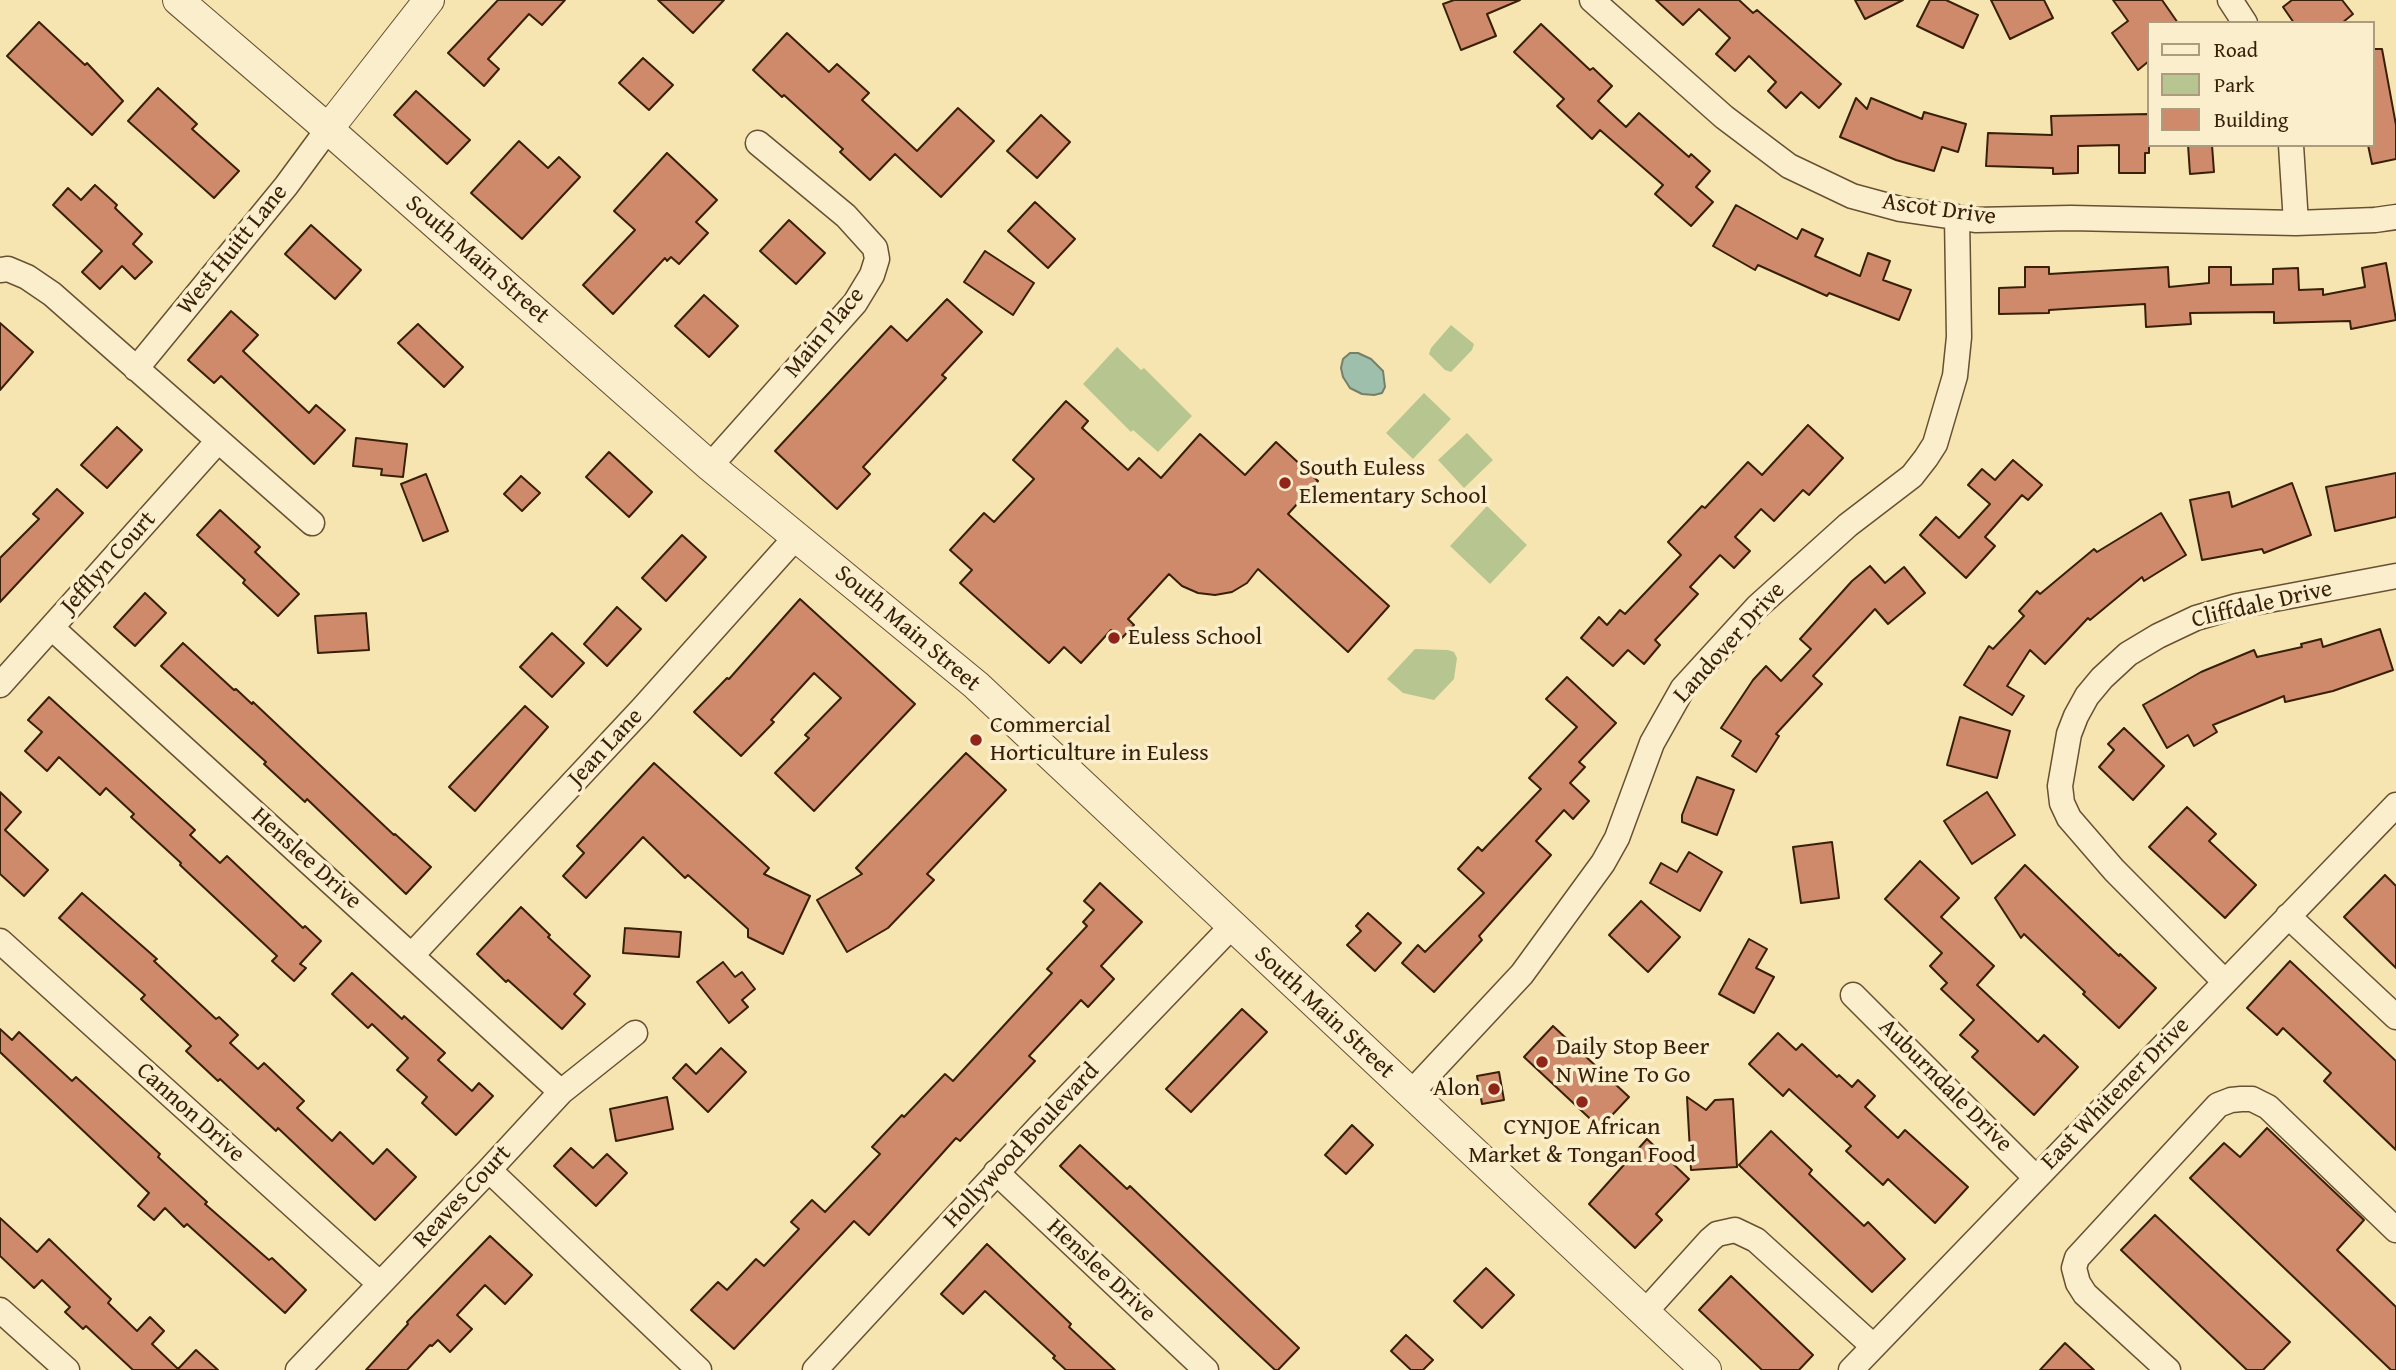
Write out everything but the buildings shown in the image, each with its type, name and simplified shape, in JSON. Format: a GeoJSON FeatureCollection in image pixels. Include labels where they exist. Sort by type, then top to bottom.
{"type":"FeatureCollection","features":[{"type":"Feature","properties":{"kind":"street","name":"South Main Street"},"geometry":{"type":"LineString","coordinates":[[178,0],[710,466],[976,685],[1706,1370]]}},
{"type":"Feature","properties":{"kind":"street"},"geometry":{"type":"LineString","coordinates":[[328,129],[429,0]]}},
{"type":"Feature","properties":{"kind":"street","name":"Ascot Drive"},"geometry":{"type":"LineString","coordinates":[[1592,0],[1724,117],[1789,166],[1852,196],[1900,209],[1975,220],[2071,218],[2297,223],[2396,217]]}},
{"type":"Feature","properties":{"kind":"street"},"geometry":{"type":"LineString","coordinates":[[2231,0],[2244,21]]}},
{"type":"Feature","properties":{"kind":"street","name":"West Huitt Lane"},"geometry":{"type":"LineString","coordinates":[[136,369],[286,186],[328,129]]}},
{"type":"Feature","properties":{"kind":"street","name":"Main Place"},"geometry":{"type":"LineString","coordinates":[[710,466],[855,303],[872,275],[877,259],[875,248],[846,216],[758,143]]}},
{"type":"Feature","properties":{"kind":"street"},"geometry":{"type":"LineString","coordinates":[[2291,147],[2297,223]]}},
{"type":"Feature","properties":{"kind":"street","name":"Landover Drive"},"geometry":{"type":"LineString","coordinates":[[1410,1094],[1522,974],[1603,863],[1617,838],[1652,743],[1683,688],[1757,607],[1848,526],[1912,476],[1935,444],[1955,376],[1959,337],[1957,217]]}},
{"type":"Feature","properties":{"kind":"street"},"geometry":{"type":"LineString","coordinates":[[0,270],[8,269],[27,277],[52,294],[312,523]]}},
{"type":"Feature","properties":{"kind":"street","name":"Jefflyn Court"},"geometry":{"type":"LineString","coordinates":[[0,685],[218,440]]}},
{"type":"Feature","properties":{"kind":"street","name":"Jean Lane"},"geometry":{"type":"LineString","coordinates":[[412,955],[642,709],[796,537]]}},
{"type":"Feature","properties":{"kind":"street","name":"Cliffdale Drive"},"geometry":{"type":"LineString","coordinates":[[2224,981],[2114,870],[2069,818],[2062,803],[2060,786],[2069,734],[2076,716],[2087,696],[2127,654],[2196,618],[2236,606],[2396,576]]}},
{"type":"Feature","properties":{"kind":"street","name":"Henslee Drive"},"geometry":{"type":"LineString","coordinates":[[52,628],[561,1092]]}},
{"type":"Feature","properties":{"kind":"street","name":"East Whitener Drive"},"geometry":{"type":"LineString","coordinates":[[1851,1370],[2389,812]]}},
{"type":"Feature","properties":{"kind":"street"},"geometry":{"type":"LineString","coordinates":[[2288,916],[2396,1017]]}},
{"type":"Feature","properties":{"kind":"street","name":"Hollywood Boulevard"},"geometry":{"type":"LineString","coordinates":[[815,1370],[996,1172],[1232,926]]}},
{"type":"Feature","properties":{"kind":"street","name":"Cannon Drive"},"geometry":{"type":"LineString","coordinates":[[0,941],[380,1284]]}},
{"type":"Feature","properties":{"kind":"street","name":"Auburndale Drive"},"geometry":{"type":"LineString","coordinates":[[1853,995],[2036,1178]]}},
{"type":"Feature","properties":{"kind":"street","name":"Reaves Court"},"geometry":{"type":"LineString","coordinates":[[298,1370],[561,1092],[635,1033]]}},
{"type":"Feature","properties":{"kind":"street"},"geometry":{"type":"LineString","coordinates":[[2168,1370],[2085,1294],[2078,1283],[2074,1268],[2077,1258],[2218,1105],[2231,1100],[2252,1099],[2268,1107],[2396,1230]]}},
{"type":"Feature","properties":{"kind":"street"},"geometry":{"type":"LineString","coordinates":[[489,1170],[699,1370]]}},
{"type":"Feature","properties":{"kind":"street","name":"Henslee Drive"},"geometry":{"type":"LineString","coordinates":[[996,1172],[1206,1370]]}},
{"type":"Feature","properties":{"kind":"street"},"geometry":{"type":"LineString","coordinates":[[1644,1313],[1710,1240],[1717,1234],[1735,1230],[1756,1240],[1873,1346]]}},
{"type":"Feature","properties":{"kind":"street"},"geometry":{"type":"LineString","coordinates":[[0,1310],[67,1370]]}},
{"type":"Feature","properties":{"kind":"green space"},"geometry":{"type":"Polygon","coordinates":[[[1451,325],[1474,344],[1472,350],[1451,372],[1445,370],[1429,354],[1451,325]]]}},
{"type":"Feature","properties":{"kind":"green space"},"geometry":{"type":"Polygon","coordinates":[[[1117,347],[1141,370],[1144,368],[1192,416],[1158,452],[1133,430],[1131,432],[1083,384],[1117,347]]]}},
{"type":"Feature","properties":{"kind":"green space"},"geometry":{"type":"Polygon","coordinates":[[[1424,393],[1451,419],[1413,459],[1386,433],[1424,393]]]}},
{"type":"Feature","properties":{"kind":"green space"},"geometry":{"type":"Polygon","coordinates":[[[1467,433],[1493,460],[1464,488],[1438,460],[1467,433]]]}},
{"type":"Feature","properties":{"kind":"green space"},"geometry":{"type":"Polygon","coordinates":[[[1487,506],[1527,545],[1490,584],[1450,546],[1487,506]]]}},
{"type":"Feature","properties":{"kind":"green space"},"geometry":{"type":"Polygon","coordinates":[[[1415,649],[1448,650],[1454,652],[1457,658],[1454,679],[1434,700],[1403,693],[1387,679],[1415,649]]]}},
{"type":"Feature","properties":{"kind":"shaded area"},"geometry":{"type":"Polygon","coordinates":[[[1350,353],[1358,353],[1371,359],[1383,371],[1385,387],[1382,393],[1362,394],[1350,388],[1341,368],[1343,359],[1350,353]]]}},
{"type":"Feature","properties":{"kind":"place","name":"South Euless Elementary School"},"geometry":{"type":"Point","coordinates":[1285,483]}},
{"type":"Feature","properties":{"kind":"place","name":"Euless School"},"geometry":{"type":"Point","coordinates":[1114,638]}},
{"type":"Feature","properties":{"kind":"place","name":"Commercial Horticulture in Euless"},"geometry":{"type":"Point","coordinates":[976,740]}},
{"type":"Feature","properties":{"kind":"place","name":"Daily Stop Beer N Wine To Go"},"geometry":{"type":"Point","coordinates":[1542,1062]}},
{"type":"Feature","properties":{"kind":"place","name":"Alon"},"geometry":{"type":"Point","coordinates":[1494,1089]}},
{"type":"Feature","properties":{"kind":"place","name":"CYNJOE African Market & Tongan Food"},"geometry":{"type":"Point","coordinates":[1582,1102]}}]}
